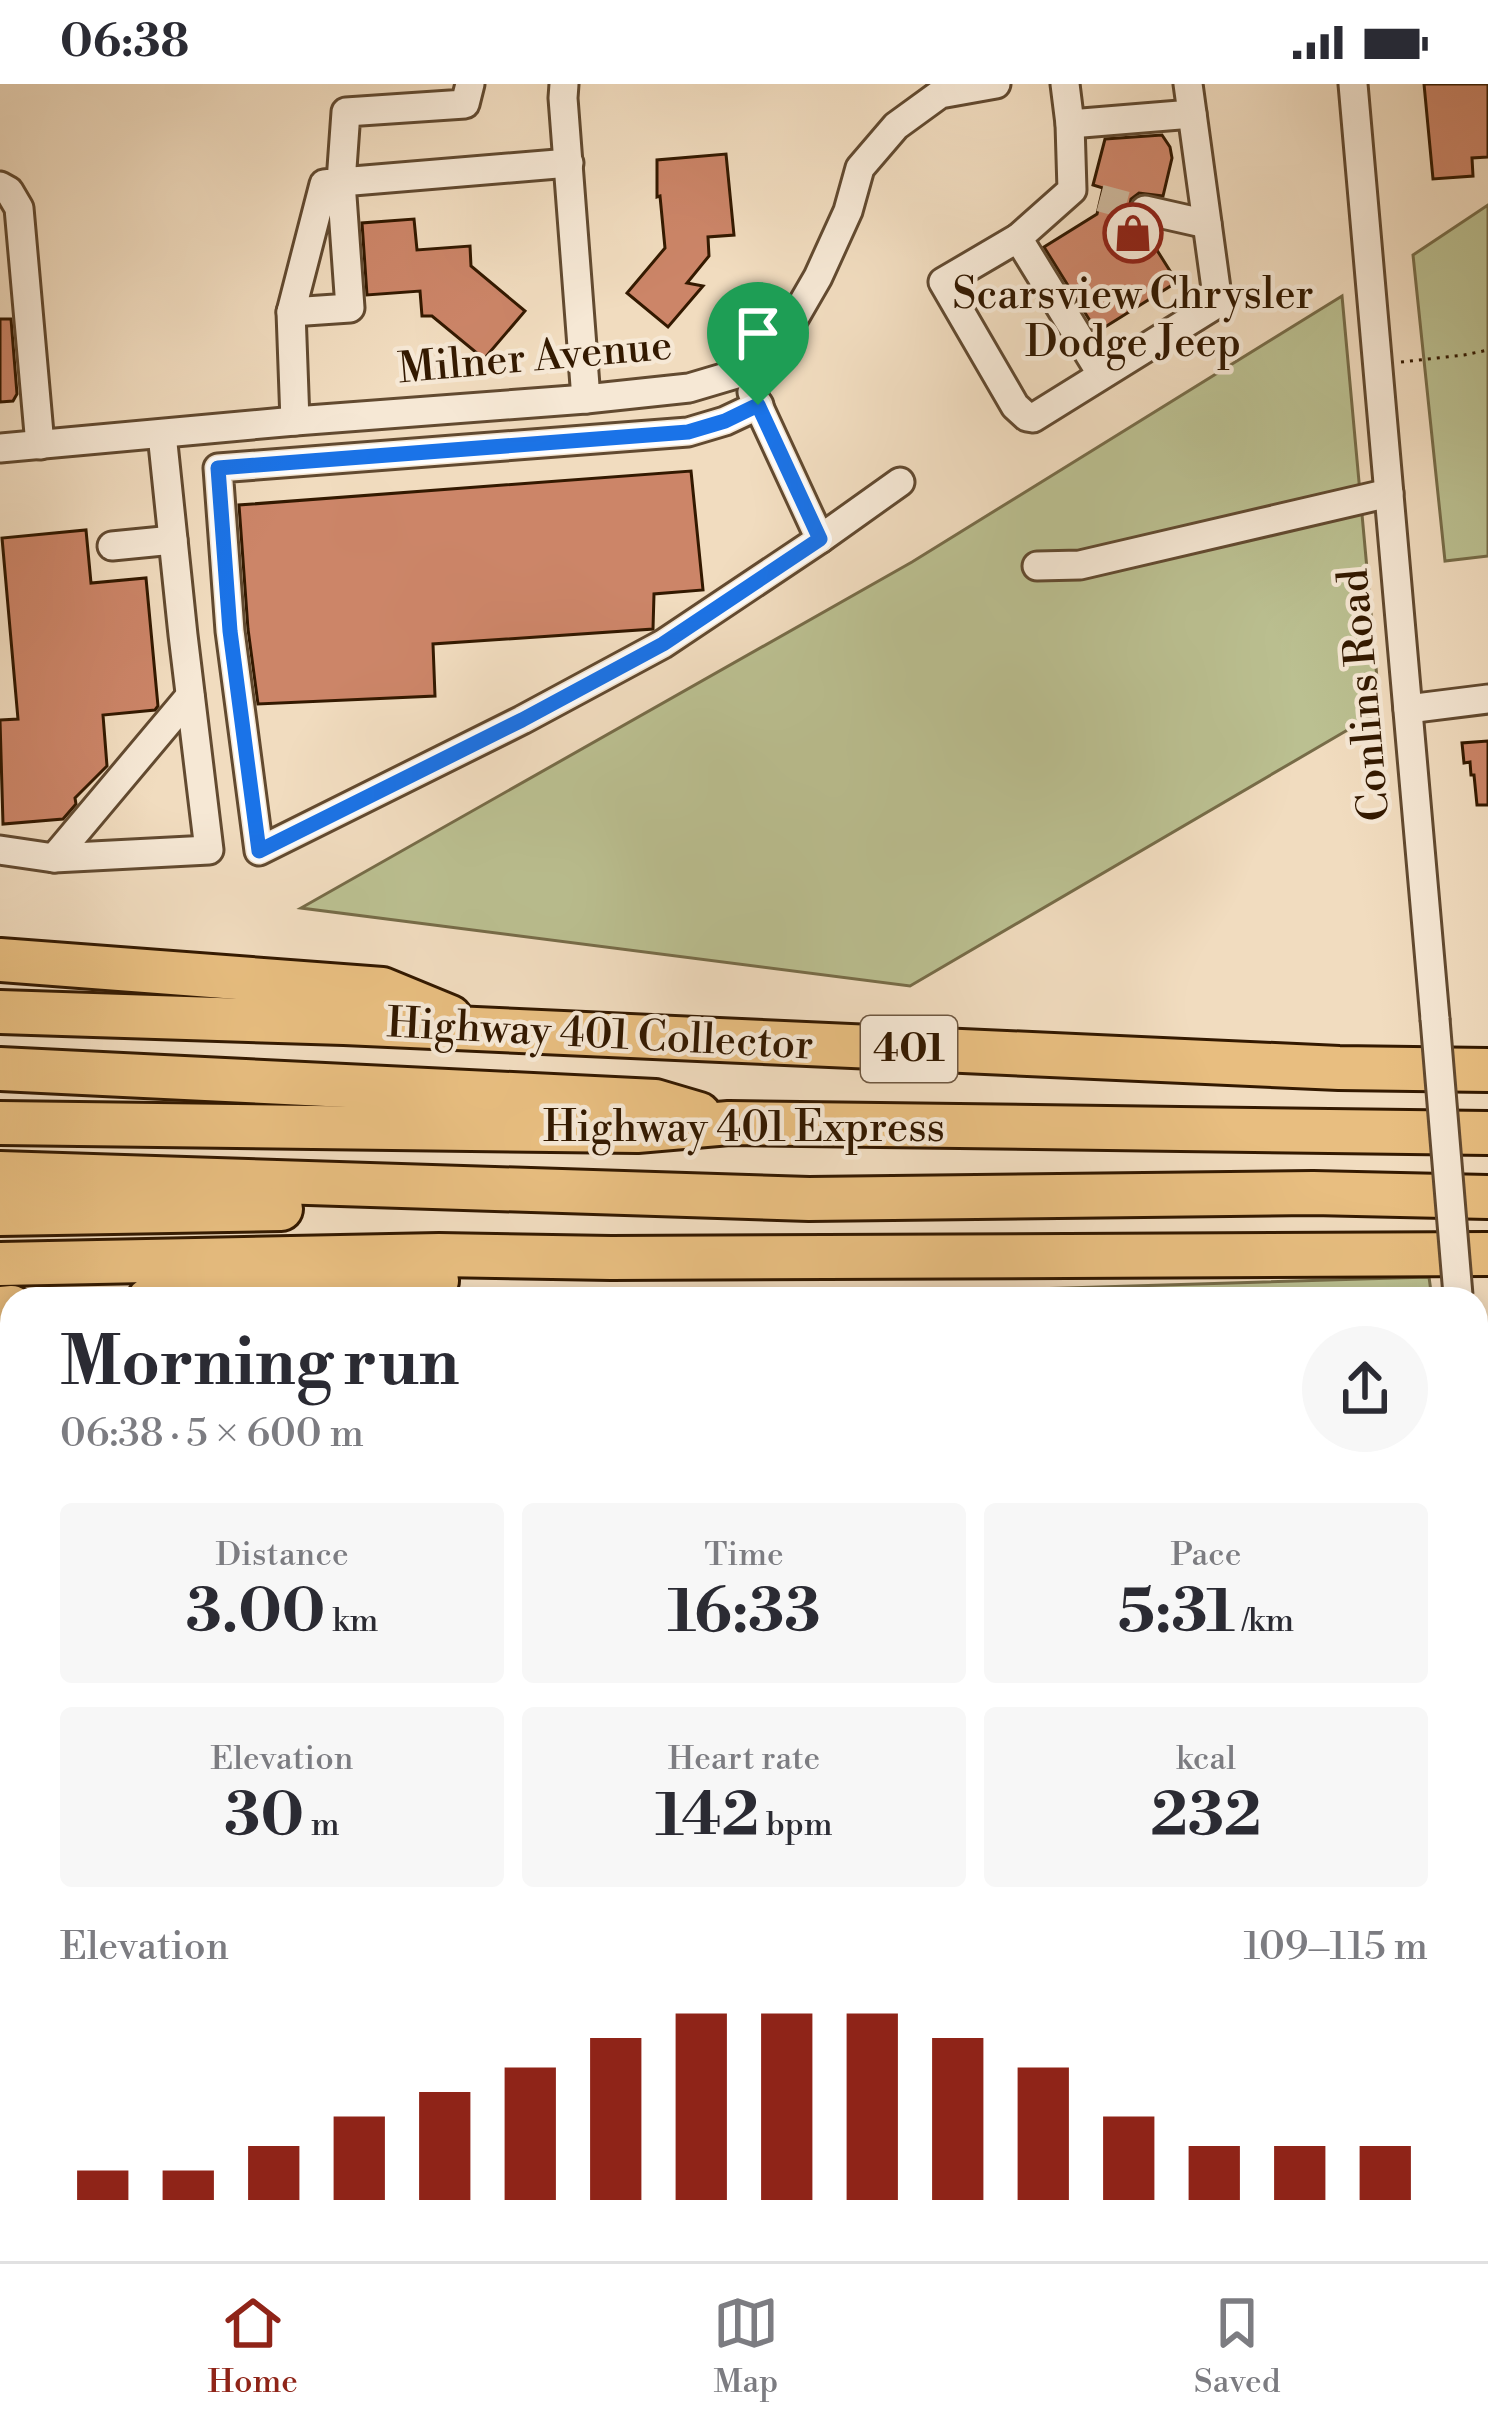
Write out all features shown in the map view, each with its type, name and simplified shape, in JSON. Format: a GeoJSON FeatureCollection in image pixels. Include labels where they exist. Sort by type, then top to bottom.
{"type":"FeatureCollection","features":[{"type":"Feature","properties":{"kind":"highway"},"geometry":{"type":"LineString","coordinates":[[0,960],[382,989],[479,1029]]}},
{"type":"Feature","properties":{"kind":"highway","name":"Highway 401 Collector"},"geometry":{"type":"LineString","coordinates":[[0,1012],[1315,1067],[1488,1070]]}},
{"type":"Feature","properties":{"kind":"highway"},"geometry":{"type":"LineString","coordinates":[[0,1069],[655,1101],[729,1123]]}},
{"type":"Feature","properties":{"kind":"highway","name":"Highway 401 Express"},"geometry":{"type":"LineString","coordinates":[[0,1124],[637,1131],[729,1123],[1488,1133]]}},
{"type":"Feature","properties":{"kind":"highway","name":"Highway 401 Express"},"geometry":{"type":"LineString","coordinates":[[0,1173],[809,1198],[1313,1193],[1488,1197]]}},
{"type":"Feature","properties":{"kind":"highway"},"geometry":{"type":"LineString","coordinates":[[0,1214],[809,1198]]}},
{"type":"Feature","properties":{"kind":"highway"},"geometry":{"type":"LineString","coordinates":[[0,1264],[439,1255],[1488,1254]]}},
{"type":"Feature","properties":{"kind":"highway"},"geometry":{"type":"LineString","coordinates":[[350,1287],[610,1258]]}},
{"type":"Feature","properties":{"kind":"street"},"geometry":{"type":"LineString","coordinates":[[291,312],[350,308],[341,182],[346,112],[393,96],[465,104],[470,84]]}},
{"type":"Feature","properties":{"kind":"street"},"geometry":{"type":"LineString","coordinates":[[564,84],[586,399]]}},
{"type":"Feature","properties":{"kind":"street","name":"Milner Avenue"},"geometry":{"type":"LineString","coordinates":[[0,448],[586,399],[688,388],[743,372],[754,366],[792,322],[848,211],[860,168],[896,126],[940,94],[996,84]]}},
{"type":"Feature","properties":{"kind":"street"},"geometry":{"type":"LineString","coordinates":[[1065,84],[1072,190]]}},
{"type":"Feature","properties":{"kind":"street"},"geometry":{"type":"LineString","coordinates":[[1072,190],[1018,238],[943,282],[1015,406],[1027,417],[1033,418],[1218,303],[1188,84]]}},
{"type":"Feature","properties":{"kind":"street","name":"Conlins Road"},"geometry":{"type":"LineString","coordinates":[[1353,84],[1457,1287]]}},
{"type":"Feature","properties":{"kind":"street"},"geometry":{"type":"LineString","coordinates":[[1070,124],[1192,114]]}},
{"type":"Feature","properties":{"kind":"street"},"geometry":{"type":"LineString","coordinates":[[295,421],[291,312],[324,184],[569,163]]}},
{"type":"Feature","properties":{"kind":"street"},"geometry":{"type":"LineString","coordinates":[[0,186],[19,208],[40,445]]}},
{"type":"Feature","properties":{"kind":"street"},"geometry":{"type":"LineString","coordinates":[[1072,190],[1100,198]]}},
{"type":"Feature","properties":{"kind":"street"},"geometry":{"type":"LineString","coordinates":[[1145,210],[1207,224]]}},
{"type":"Feature","properties":{"kind":"street"},"geometry":{"type":"LineString","coordinates":[[1018,238],[1102,375]]}},
{"type":"Feature","properties":{"kind":"street"},"geometry":{"type":"LineString","coordinates":[[743,372],[820,539]]}},
{"type":"Feature","properties":{"kind":"street"},"geometry":{"type":"LineString","coordinates":[[758,405],[688,432],[218,468],[230,631],[259,851],[663,644],[900,482]]}},
{"type":"Feature","properties":{"kind":"street"},"geometry":{"type":"LineString","coordinates":[[0,850],[54,858],[209,850],[163,434]]}},
{"type":"Feature","properties":{"kind":"street"},"geometry":{"type":"LineString","coordinates":[[1037,566],[1080,566],[1389,493]]}},
{"type":"Feature","properties":{"kind":"street"},"geometry":{"type":"LineString","coordinates":[[112,546],[173,540]]}},
{"type":"Feature","properties":{"kind":"street"},"geometry":{"type":"LineString","coordinates":[[54,858],[190,696]]}},
{"type":"Feature","properties":{"kind":"street"},"geometry":{"type":"LineString","coordinates":[[1408,709],[1488,699]]}},
{"type":"Feature","properties":{"kind":"path"},"geometry":{"type":"LineString","coordinates":[[1379,365],[1488,350]]}},
{"type":"Feature","properties":{"kind":"green space"},"geometry":{"type":"Polygon","coordinates":[[[1488,205],[1488,556],[1445,561],[1413,255],[1488,205]]]}},
{"type":"Feature","properties":{"kind":"green space"},"geometry":{"type":"Polygon","coordinates":[[[1342,296],[1380,711],[910,986],[301,908],[912,562],[1342,296]]]}},
{"type":"Feature","properties":{"kind":"green space"},"geometry":{"type":"Polygon","coordinates":[[[1429,1277],[1430,1287],[1102,1287],[1429,1277]]]}},
{"type":"Feature","properties":{"kind":"building"},"geometry":{"type":"Polygon","coordinates":[[[1424,84],[1488,84],[1488,157],[1472,158],[1473,176],[1433,179],[1424,84]]]}},
{"type":"Feature","properties":{"kind":"building"},"geometry":{"type":"Polygon","coordinates":[[[1162,135],[1172,158],[1163,196],[1139,193],[1131,199],[1128,214],[1143,228],[1177,282],[1097,332],[1044,247],[1097,214],[1103,188],[1093,185],[1105,139],[1162,135]]]}},
{"type":"Feature","properties":{"kind":"building"},"geometry":{"type":"Polygon","coordinates":[[[726,154],[734,235],[708,237],[709,256],[687,283],[703,286],[668,327],[627,293],[665,248],[657,160],[726,154]]]}},
{"type":"Feature","properties":{"kind":"building"},"geometry":{"type":"Polygon","coordinates":[[[414,219],[417,250],[470,246],[471,266],[525,311],[484,359],[432,316],[422,316],[420,291],[367,295],[362,223],[414,219]]]}},
{"type":"Feature","properties":{"kind":"building"},"geometry":{"type":"Polygon","coordinates":[[[0,319],[11,319],[17,394],[13,401],[0,402],[0,319]]]}},
{"type":"Feature","properties":{"kind":"building"},"geometry":{"type":"Polygon","coordinates":[[[691,471],[703,590],[654,594],[653,629],[433,644],[435,696],[258,704],[239,505],[691,471]]]}},
{"type":"Feature","properties":{"kind":"building"},"geometry":{"type":"Polygon","coordinates":[[[86,530],[91,583],[146,578],[158,706],[103,715],[107,766],[75,798],[76,804],[63,819],[3,824],[0,720],[18,719],[2,538],[86,530]]]}},
{"type":"Feature","properties":{"kind":"building"},"geometry":{"type":"Polygon","coordinates":[[[1488,741],[1488,805],[1477,805],[1474,775],[1470,762],[1464,763],[1462,743],[1488,741]]]}},
{"type":"Feature","properties":{"kind":"tunnel"},"geometry":{"type":"LineString","coordinates":[[1100,198],[1145,210]]}},
{"type":"Feature","properties":{"kind":"place","name":"Scarsview Chrysler Dodge Jeep"},"geometry":{"type":"Point","coordinates":[1133,233]}},
{"type":"Feature","properties":{"kind":"route"},"geometry":{"type":"LineString","coordinates":[[758,405],[820,539],[663,644],[259,851],[230,631],[218,468],[688,432],[758,405]]}}]}
